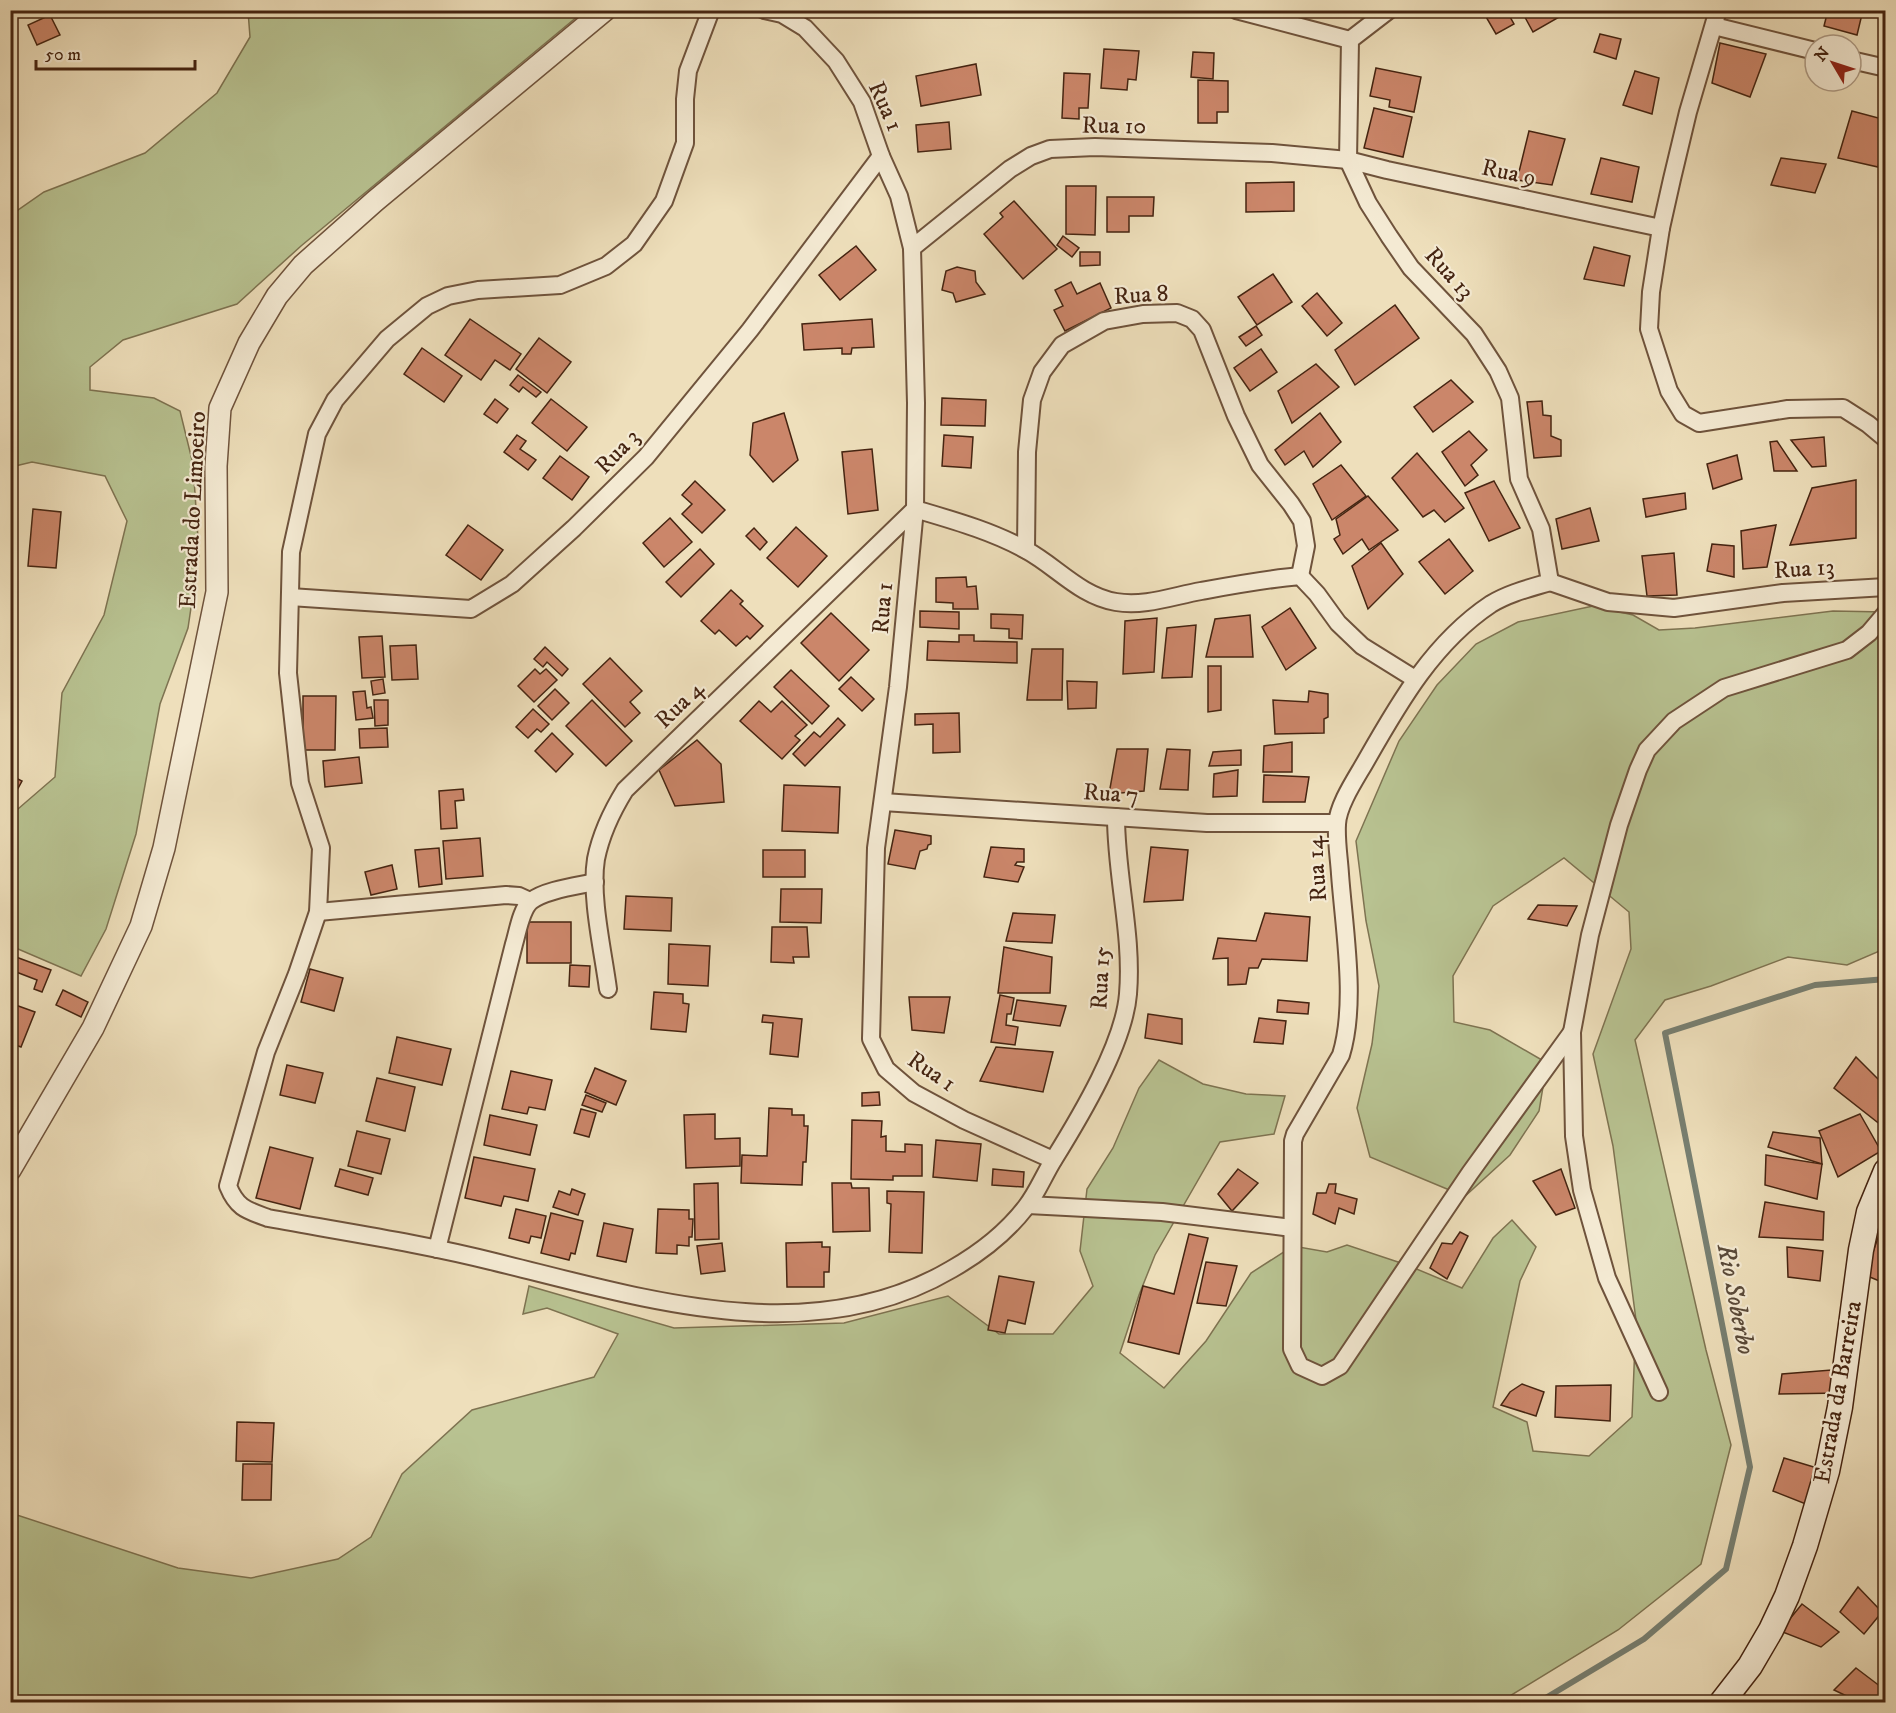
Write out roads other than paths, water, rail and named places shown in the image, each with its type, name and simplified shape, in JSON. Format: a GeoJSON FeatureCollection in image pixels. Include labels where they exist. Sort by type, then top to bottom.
{"type":"FeatureCollection","features":[{"type":"Feature","properties":{"kind":"main road","name":"Estrada da Barreira"},"geometry":{"type":"LineString","coordinates":[[1722,1702],[1749,1666],[1771,1629],[1787,1596],[1805,1546],[1827,1471],[1840,1407],[1861,1250],[1869,1212],[1886,1171]]}},
{"type":"Feature","properties":{"kind":"street","name":"Estrada do Limoeiro"},"geometry":{"type":"LineString","coordinates":[[10,1170],[93,1028],[141,926],[158,871],[193,716],[217,592],[216,466],[220,408],[249,343],[277,296],[303,265],[375,201],[605,10]]}},
{"type":"Feature","properties":{"kind":"street","name":"Rua 15"},"geometry":{"type":"LineString","coordinates":[[711,10],[688,71],[685,99],[685,142],[664,201],[634,244],[606,266],[560,285],[478,290],[448,296],[427,306],[387,339],[335,400],[317,434],[291,552],[288,673],[300,783],[321,848],[318,912],[297,974],[266,1052],[228,1186],[234,1201],[247,1211],[268,1218],[478,1257],[634,1296],[682,1305],[749,1313],[824,1312],[879,1301],[930,1282],[979,1253],[1028,1206],[1071,1132],[1105,1066],[1124,1017],[1128,994],[1128,957],[1116,847],[1116,817]]}},
{"type":"Feature","properties":{"kind":"street","name":"Rua 1"},"geometry":{"type":"LineString","coordinates":[[764,10],[787,12],[806,28],[836,61],[862,102],[881,156],[899,196],[912,248],[916,403],[915,509],[898,687],[876,849],[872,1039],[886,1069],[914,1093],[964,1120],[1053,1160]]}},
{"type":"Feature","properties":{"kind":"street"},"geometry":{"type":"LineString","coordinates":[[1236,10],[1350,40],[1389,10]]}},
{"type":"Feature","properties":{"kind":"street"},"geometry":{"type":"LineString","coordinates":[[1803,47],[1716,18],[1688,112],[1661,228],[1651,292],[1649,329],[1669,391],[1683,414],[1699,423],[1788,409],[1843,408],[1886,439]]}},
{"type":"Feature","properties":{"kind":"street","name":"Rua 13"},"geometry":{"type":"LineString","coordinates":[[1350,40],[1348,160],[1368,203],[1411,268],[1474,334],[1498,371],[1510,398],[1519,479],[1541,529],[1550,582],[1608,602],[1674,608],[1783,592],[1886,587]]}},
{"type":"Feature","properties":{"kind":"street"},"geometry":{"type":"LineString","coordinates":[[1863,63],[1886,68]]}},
{"type":"Feature","properties":{"kind":"street","name":"Rua 10"},"geometry":{"type":"LineString","coordinates":[[912,248],[1010,169],[1031,156],[1050,149],[1095,147],[1272,153],[1348,160]]}},
{"type":"Feature","properties":{"kind":"street","name":"Rua 3"},"geometry":{"type":"LineString","coordinates":[[290,597],[471,609],[512,584],[574,528],[646,457],[750,330],[881,156]]}},
{"type":"Feature","properties":{"kind":"street","name":"Rua 9"},"geometry":{"type":"LineString","coordinates":[[1348,160],[1399,173],[1661,228]]}},
{"type":"Feature","properties":{"kind":"street","name":"Rua 8"},"geometry":{"type":"LineString","coordinates":[[1026,550],[1027,452],[1032,400],[1042,372],[1062,345],[1104,321],[1143,314],[1177,313],[1192,319],[1202,330],[1236,416],[1260,465],[1302,521],[1306,546],[1300,576]]}},
{"type":"Feature","properties":{"kind":"street"},"geometry":{"type":"LineString","coordinates":[[915,509],[955,521],[1026,550],[1084,590],[1117,602],[1139,603],[1244,583],[1300,576],[1317,594],[1338,623],[1362,646],[1415,679],[1452,635],[1492,604],[1519,591],[1550,582]]}},
{"type":"Feature","properties":{"kind":"street","name":"Rua 4"},"geometry":{"type":"LineString","coordinates":[[608,989],[595,882],[596,859],[604,833],[625,790],[915,509]]}},
{"type":"Feature","properties":{"kind":"street"},"geometry":{"type":"LineString","coordinates":[[1659,1392],[1607,1278],[1582,1190],[1574,1136],[1572,1032],[1590,935],[1619,825],[1647,750],[1674,721],[1724,688],[1847,650],[1869,633],[1886,613]]}},
{"type":"Feature","properties":{"kind":"street","name":"Rua 14"},"geometry":{"type":"LineString","coordinates":[[1415,679],[1347,794],[1337,823],[1348,1000],[1345,1041],[1341,1055],[1295,1134],[1293,1142],[1292,1349],[1300,1366],[1322,1376],[1340,1366],[1470,1173],[1572,1032]]}},
{"type":"Feature","properties":{"kind":"street","name":"Rua 7"},"geometry":{"type":"LineString","coordinates":[[883,802],[1207,823],[1337,823]]}},
{"type":"Feature","properties":{"kind":"street"},"geometry":{"type":"LineString","coordinates":[[437,1249],[524,912],[530,901],[545,894],[595,882]]}},
{"type":"Feature","properties":{"kind":"street"},"geometry":{"type":"LineString","coordinates":[[318,912],[506,895],[519,896],[530,901]]}},
{"type":"Feature","properties":{"kind":"street"},"geometry":{"type":"LineString","coordinates":[[1028,1206],[1162,1212],[1292,1228]]}},
{"type":"Feature","properties":{"kind":"waterway","name":"Rio Soberbo"},"geometry":{"type":"LineString","coordinates":[[1539,1702],[1644,1639],[1726,1569],[1750,1467],[1665,1033],[1815,985],[1886,979]]}}]}
